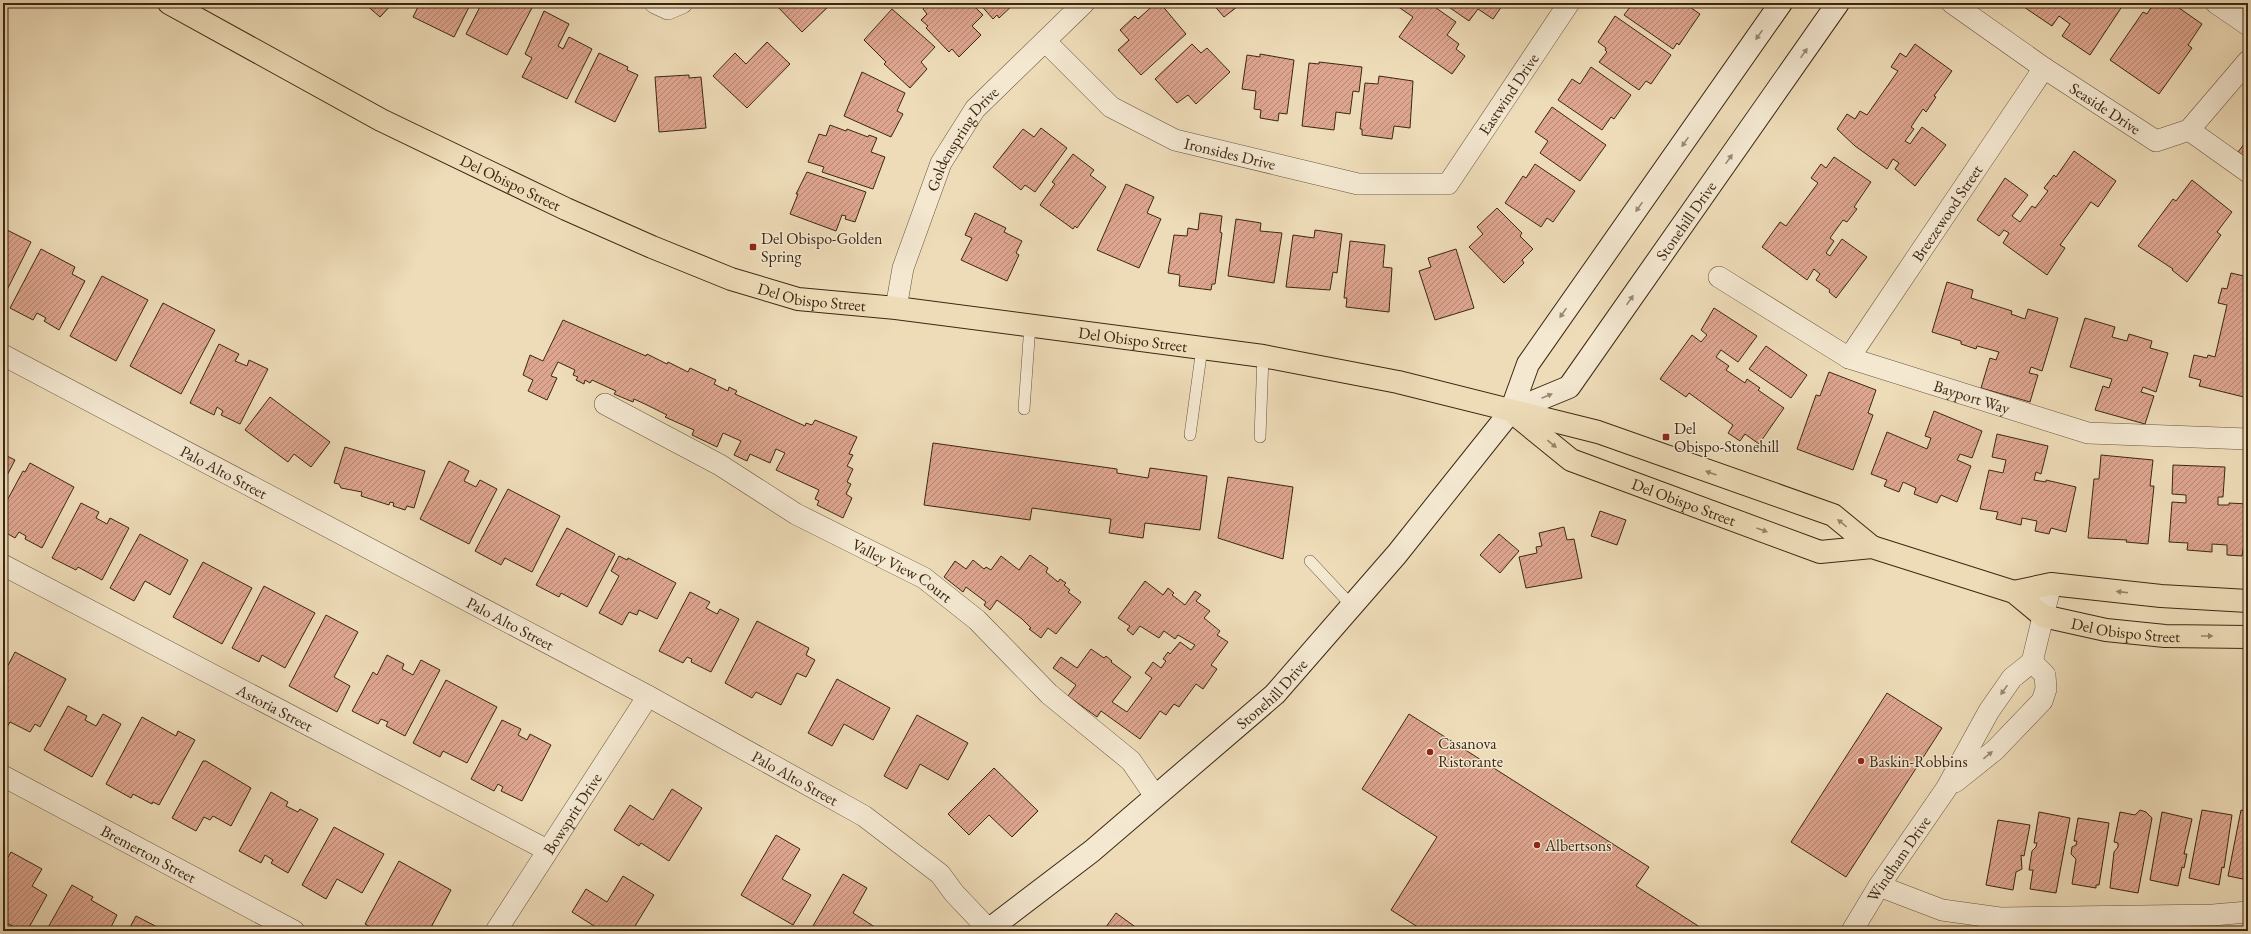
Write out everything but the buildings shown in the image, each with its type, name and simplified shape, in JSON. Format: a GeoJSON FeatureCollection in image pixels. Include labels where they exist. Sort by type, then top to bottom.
{"type":"FeatureCollection","features":[{"type":"Feature","properties":{"kind":"main road","name":"Del Obispo Street"},"geometry":{"type":"LineString","coordinates":[[169,3],[381,120],[566,209],[652,247],[731,279],[798,299],[896,308],[1264,356],[1398,382],[1598,432],[1833,515],[1872,547],[2014,592],[2043,616],[2106,630],[2158,636],[2248,637]]}},
{"type":"Feature","properties":{"kind":"main road","name":"Stonehill Drive"},"geometry":{"type":"LineString","coordinates":[[988,931],[1092,850],[1275,694],[1397,554],[1511,411],[1528,364],[1781,3]]}},
{"type":"Feature","properties":{"kind":"main road","name":"Stonehill Drive"},"geometry":{"type":"LineString","coordinates":[[1511,411],[1569,387],[1838,3]]}},
{"type":"Feature","properties":{"kind":"main road","name":"Del Obispo Street"},"geometry":{"type":"LineString","coordinates":[[1511,411],[1571,460],[1820,552],[1872,547]]}},
{"type":"Feature","properties":{"kind":"main road","name":"Del Obispo Street"},"geometry":{"type":"LineString","coordinates":[[2014,592],[2051,584],[2161,596],[2248,601]]}},
{"type":"Feature","properties":{"kind":"street"},"geometry":{"type":"LineString","coordinates":[[655,3],[668,10],[682,3]]}},
{"type":"Feature","properties":{"kind":"street","name":"Goldenspring Drive"},"geometry":{"type":"LineString","coordinates":[[896,308],[903,268],[941,163],[975,110],[1084,3]]}},
{"type":"Feature","properties":{"kind":"street","name":"Eastwind Drive"},"geometry":{"type":"LineString","coordinates":[[1448,184],[1569,3]]}},
{"type":"Feature","properties":{"kind":"street","name":"Seaside Drive"},"geometry":{"type":"LineString","coordinates":[[1952,3],[2044,68],[2156,141],[2189,130]]}},
{"type":"Feature","properties":{"kind":"street"},"geometry":{"type":"LineString","coordinates":[[2216,3],[2248,25]]}},
{"type":"Feature","properties":{"kind":"street","name":"Ironsides Drive"},"geometry":{"type":"LineString","coordinates":[[1045,41],[1111,107],[1175,140],[1358,184],[1448,184]]}},
{"type":"Feature","properties":{"kind":"street"},"geometry":{"type":"LineString","coordinates":[[2248,61],[2189,130],[2248,172]]}},
{"type":"Feature","properties":{"kind":"street","name":"Breezewood Street"},"geometry":{"type":"LineString","coordinates":[[1850,358],[2044,68]]}},
{"type":"Feature","properties":{"kind":"street","name":"Bayport Way"},"geometry":{"type":"LineString","coordinates":[[1719,277],[1850,358],[2088,433],[2248,439]]}},
{"type":"Feature","properties":{"kind":"street","name":"Palo Alto Street"},"geometry":{"type":"LineString","coordinates":[[3,355],[648,696],[864,816],[940,874],[954,893],[988,931]]}},
{"type":"Feature","properties":{"kind":"street","name":"Valley View Court"},"geometry":{"type":"LineString","coordinates":[[605,404],[720,465],[796,514],[924,578],[977,620],[1049,694],[1131,761],[1155,796]]}},
{"type":"Feature","properties":{"kind":"street","name":"Astoria Street"},"geometry":{"type":"LineString","coordinates":[[3,566],[548,850]]}},
{"type":"Feature","properties":{"kind":"street"},"geometry":{"type":"LineString","coordinates":[[2032,662],[2051,584]]}},
{"type":"Feature","properties":{"kind":"street","name":"Windham Drive"},"geometry":{"type":"LineString","coordinates":[[1852,931],[1879,886],[1946,789],[1989,711],[2012,678],[2032,662],[2045,675],[2046,689],[2042,701],[1994,750],[1946,789]]}},
{"type":"Feature","properties":{"kind":"street","name":"Bowsprit Drive"},"geometry":{"type":"LineString","coordinates":[[496,931],[648,696]]}},
{"type":"Feature","properties":{"kind":"street","name":"Bremerton Street"},"geometry":{"type":"LineString","coordinates":[[3,776],[294,931]]}},
{"type":"Feature","properties":{"kind":"street"},"geometry":{"type":"LineString","coordinates":[[1879,886],[1942,910],[2000,918],[2213,915],[2248,912]]}},
{"type":"Feature","properties":{"kind":"lane"},"geometry":{"type":"LineString","coordinates":[[1024,409],[1030,325]]}},
{"type":"Feature","properties":{"kind":"lane"},"geometry":{"type":"LineString","coordinates":[[1190,435],[1202,348]]}},
{"type":"Feature","properties":{"kind":"lane"},"geometry":{"type":"LineString","coordinates":[[1260,437],[1264,356]]}},
{"type":"Feature","properties":{"kind":"lane"},"geometry":{"type":"LineString","coordinates":[[1310,561],[1352,606]]}},
{"type":"Feature","properties":{"kind":"place","name":"Del Obispo-Golden Spring"},"geometry":{"type":"Point","coordinates":[753,247]}},
{"type":"Feature","properties":{"kind":"place","name":"Del Obispo-Stonehill"},"geometry":{"type":"Point","coordinates":[1666,437]}},
{"type":"Feature","properties":{"kind":"place","name":"Casanova Ristorante"},"geometry":{"type":"Point","coordinates":[1430,752]}},
{"type":"Feature","properties":{"kind":"place","name":"Baskin-Robbins"},"geometry":{"type":"Point","coordinates":[1861,761]}},
{"type":"Feature","properties":{"kind":"place","name":"Albertsons"},"geometry":{"type":"Point","coordinates":[1537,845]}}]}
